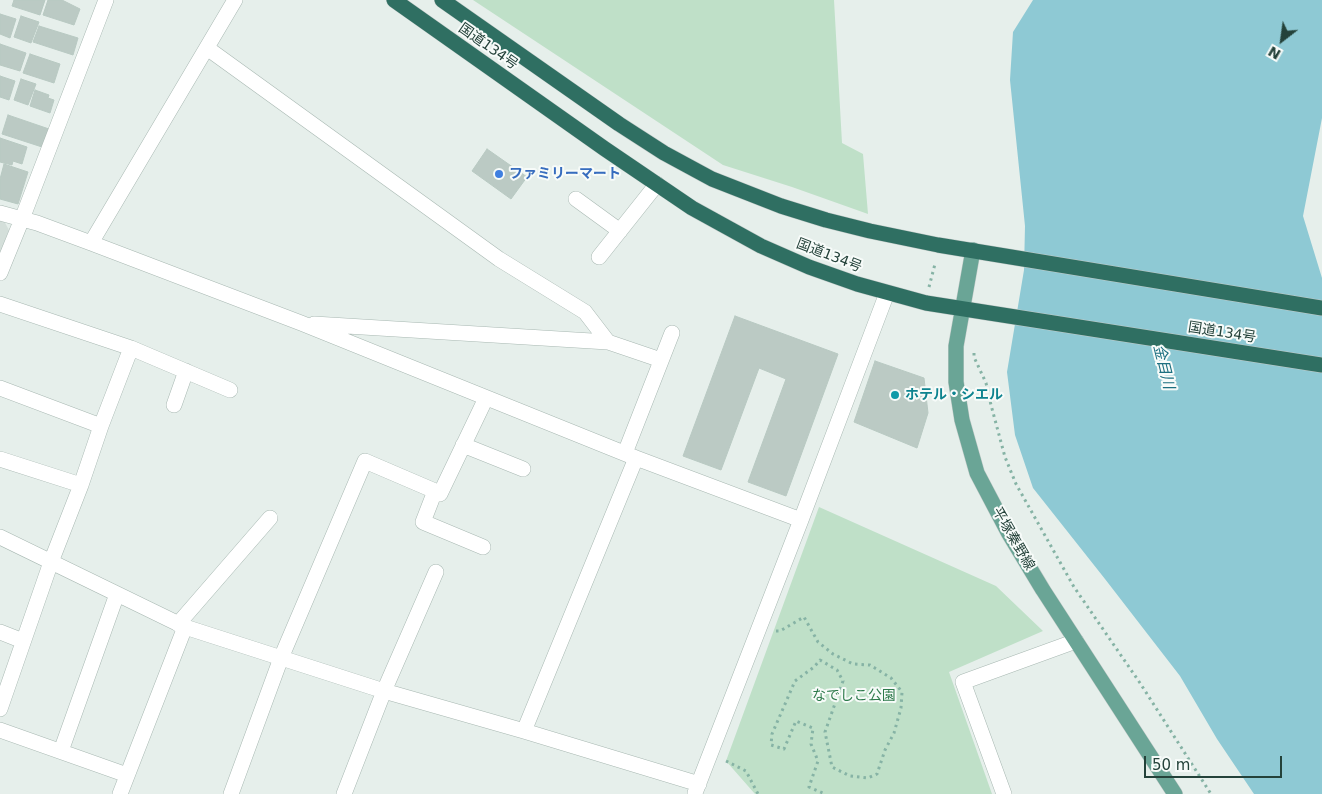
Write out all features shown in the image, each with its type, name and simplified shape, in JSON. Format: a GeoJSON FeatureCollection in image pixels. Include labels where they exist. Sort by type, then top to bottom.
{"type":"FeatureCollection","features":[{"type":"Feature","properties":{"kind":"highway","name":"国道134号"},"geometry":{"type":"LineString","coordinates":[[394,0],[596,143],[692,208],[762,246],[809,267],[857,284],[926,303],[1322,365]]}},
{"type":"Feature","properties":{"kind":"highway","name":"国道134号"},"geometry":{"type":"LineString","coordinates":[[442,0],[618,124],[664,153],[712,179],[781,206],[870,231],[1001,255],[1322,308]]}},
{"type":"Feature","properties":{"kind":"main road","name":"平塚秦野線"},"geometry":{"type":"LineString","coordinates":[[973,250],[956,346],[956,382],[962,420],[977,473],[1008,532],[1042,590],[1175,794]]}},
{"type":"Feature","properties":{"kind":"street"},"geometry":{"type":"LineString","coordinates":[[0,274],[106,0]]}},
{"type":"Feature","properties":{"kind":"street"},"geometry":{"type":"LineString","coordinates":[[91,243],[235,0]]}},
{"type":"Feature","properties":{"kind":"street"},"geometry":{"type":"LineString","coordinates":[[207,48],[499,260],[585,312],[608,342]]}},
{"type":"Feature","properties":{"kind":"street"},"geometry":{"type":"LineString","coordinates":[[599,257],[657,184]]}},
{"type":"Feature","properties":{"kind":"street"},"geometry":{"type":"LineString","coordinates":[[576,199],[620,231]]}},
{"type":"Feature","properties":{"kind":"street"},"geometry":{"type":"LineString","coordinates":[[0,213],[37,223],[301,323],[630,455],[801,520]]}},
{"type":"Feature","properties":{"kind":"street"},"geometry":{"type":"LineString","coordinates":[[0,538],[181,625],[384,691],[524,731],[697,789],[887,293]]}},
{"type":"Feature","properties":{"kind":"street"},"geometry":{"type":"LineString","coordinates":[[0,304],[131,348],[230,390]]}},
{"type":"Feature","properties":{"kind":"street"},"geometry":{"type":"LineString","coordinates":[[301,323],[608,342],[661,360]]}},
{"type":"Feature","properties":{"kind":"street"},"geometry":{"type":"LineString","coordinates":[[524,731],[630,455],[661,360],[672,333]]}},
{"type":"Feature","properties":{"kind":"street"},"geometry":{"type":"LineString","coordinates":[[2,699],[131,348]]}},
{"type":"Feature","properties":{"kind":"street"},"geometry":{"type":"LineString","coordinates":[[174,405],[186,371]]}},
{"type":"Feature","properties":{"kind":"street"},"geometry":{"type":"LineString","coordinates":[[0,388],[101,426]]}},
{"type":"Feature","properties":{"kind":"street"},"geometry":{"type":"LineString","coordinates":[[231,794],[281,658],[365,461],[440,494],[486,398]]}},
{"type":"Feature","properties":{"kind":"street"},"geometry":{"type":"LineString","coordinates":[[463,445],[523,469]]}},
{"type":"Feature","properties":{"kind":"street"},"geometry":{"type":"LineString","coordinates":[[0,459],[81,485]]}},
{"type":"Feature","properties":{"kind":"street"},"geometry":{"type":"LineString","coordinates":[[434,491],[423,522],[483,547]]}},
{"type":"Feature","properties":{"kind":"street"},"geometry":{"type":"LineString","coordinates":[[120,794],[181,625],[270,518]]}},
{"type":"Feature","properties":{"kind":"street"},"geometry":{"type":"LineString","coordinates":[[344,794],[384,691],[436,572]]}},
{"type":"Feature","properties":{"kind":"street"},"geometry":{"type":"LineString","coordinates":[[61,751],[117,594]]}},
{"type":"Feature","properties":{"kind":"street"},"geometry":{"type":"LineString","coordinates":[[0,632],[23,640]]}},
{"type":"Feature","properties":{"kind":"street"},"geometry":{"type":"LineString","coordinates":[[1004,794],[963,682],[1076,641]]}},
{"type":"Feature","properties":{"kind":"street"},"geometry":{"type":"LineString","coordinates":[[0,730],[127,775]]}},
{"type":"Feature","properties":{"kind":"path"},"geometry":{"type":"LineString","coordinates":[[929,290],[935,264]]}},
{"type":"Feature","properties":{"kind":"path"},"geometry":{"type":"LineString","coordinates":[[974,350],[974,357],[986,383],[990,405],[1005,457],[1016,484],[1074,587],[1140,683],[1211,794]]}},
{"type":"Feature","properties":{"kind":"path"},"geometry":{"type":"LineString","coordinates":[[769,631],[780,631],[804,617],[818,642],[834,654],[853,664],[870,664],[891,678],[902,692],[901,708],[894,733],[885,750],[877,774],[868,778],[850,776],[832,767],[825,732],[843,681],[838,670],[820,660],[814,667],[795,681],[772,734],[771,745],[784,749],[796,721],[813,728],[811,744],[818,761],[809,787],[825,794]]}},
{"type":"Feature","properties":{"kind":"path"},"geometry":{"type":"LineString","coordinates":[[726,761],[746,771],[758,794]]}},
{"type":"Feature","properties":{"kind":"shaded area"},"geometry":{"type":"Polygon","coordinates":[[[0,220],[4,221],[9,230],[0,254],[0,220]]]}},
{"type":"Feature","properties":{"kind":"green space"},"geometry":{"type":"Polygon","coordinates":[[[473,0],[834,0],[842,143],[863,154],[868,214],[723,165],[473,0]]]}},
{"type":"Feature","properties":{"kind":"green space","name":"なでしこ公園"},"geometry":{"type":"Polygon","coordinates":[[[819,507],[996,586],[1043,631],[949,672],[992,794],[755,794],[726,761],[819,507]]]}},
{"type":"Feature","properties":{"kind":"water","name":"金目川"},"geometry":{"type":"Polygon","coordinates":[[[1033,0],[1322,0],[1322,118],[1303,216],[1322,278],[1322,794],[1254,794],[1217,739],[1180,676],[1033,488],[1015,435],[1007,372],[1024,270],[1025,226],[1010,80],[1013,32],[1033,0]]]}},
{"type":"Feature","properties":{"kind":"building"},"geometry":{"type":"Polygon","coordinates":[[[14,0],[45,0],[40,15],[12,6],[14,0]]]}},
{"type":"Feature","properties":{"kind":"building"},"geometry":{"type":"Polygon","coordinates":[[[48,0],[62,0],[80,9],[74,25],[43,15],[48,0]]]}},
{"type":"Feature","properties":{"kind":"building"},"geometry":{"type":"Polygon","coordinates":[[[0,14],[16,19],[10,38],[0,34],[0,14]]]}},
{"type":"Feature","properties":{"kind":"building"},"geometry":{"type":"Polygon","coordinates":[[[21,16],[39,22],[31,43],[14,37],[21,16]]]}},
{"type":"Feature","properties":{"kind":"building"},"geometry":{"type":"Polygon","coordinates":[[[39,26],[78,38],[73,55],[33,42],[39,26]]]}},
{"type":"Feature","properties":{"kind":"building"},"geometry":{"type":"Polygon","coordinates":[[[0,44],[26,53],[20,71],[0,65],[0,44]]]}},
{"type":"Feature","properties":{"kind":"building"},"geometry":{"type":"Polygon","coordinates":[[[30,54],[60,64],[54,83],[23,73],[30,54]]]}},
{"type":"Feature","properties":{"kind":"building"},"geometry":{"type":"Polygon","coordinates":[[[0,76],[15,81],[9,100],[0,97],[0,76]]]}},
{"type":"Feature","properties":{"kind":"building"},"geometry":{"type":"Polygon","coordinates":[[[21,79],[36,84],[28,105],[14,100],[21,79]]]}},
{"type":"Feature","properties":{"kind":"building"},"geometry":{"type":"Polygon","coordinates":[[[35,90],[49,95],[48,98],[54,100],[50,113],[30,106],[35,90]]]}},
{"type":"Feature","properties":{"kind":"building"},"geometry":{"type":"Polygon","coordinates":[[[8,115],[49,129],[42,147],[2,134],[8,115]]]}},
{"type":"Feature","properties":{"kind":"building"},"geometry":{"type":"Polygon","coordinates":[[[0,138],[27,147],[22,164],[13,161],[12,165],[0,162],[0,138]]]}},
{"type":"Feature","properties":{"kind":"building","name":"ファミリーマート"},"geometry":{"type":"Polygon","coordinates":[[[487,149],[527,177],[511,199],[472,171],[487,149]]]}},
{"type":"Feature","properties":{"kind":"building"},"geometry":{"type":"Polygon","coordinates":[[[4,164],[28,172],[18,204],[0,199],[0,179],[4,164]]]}},
{"type":"Feature","properties":{"kind":"building"},"geometry":{"type":"Polygon","coordinates":[[[735,316],[838,354],[786,496],[748,482],[786,379],[759,368],[721,470],[683,456],[735,316]]]}},
{"type":"Feature","properties":{"kind":"building","name":"ホテル・シエル"},"geometry":{"type":"Polygon","coordinates":[[[875,361],[924,378],[928,413],[917,448],[854,422],[875,361]]]}},
{"type":"Feature","properties":{"kind":"place","name":"ファミリーマート"},"geometry":{"type":"Point","coordinates":[499,174]}},
{"type":"Feature","properties":{"kind":"place","name":"ホテル・シエル"},"geometry":{"type":"Point","coordinates":[895,395]}}]}
